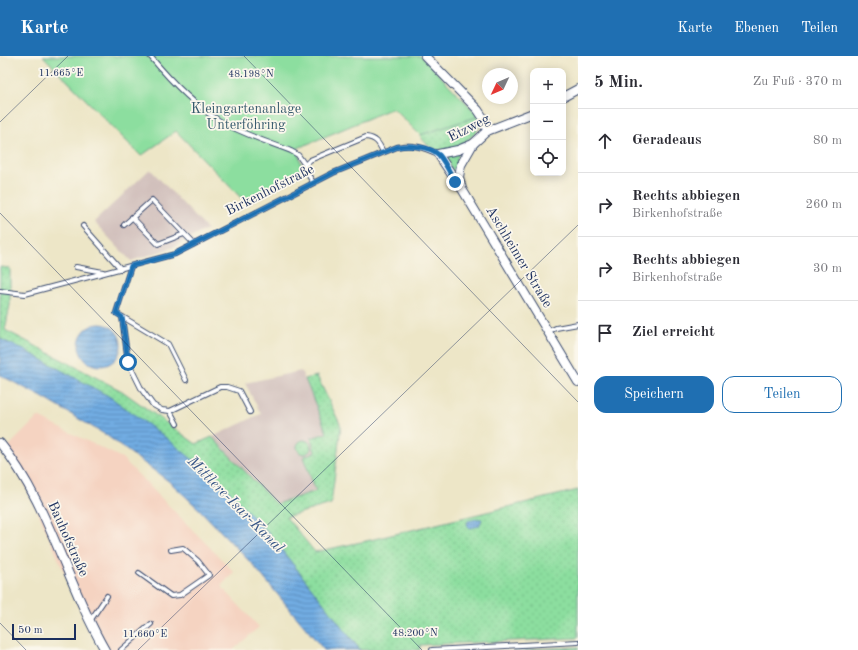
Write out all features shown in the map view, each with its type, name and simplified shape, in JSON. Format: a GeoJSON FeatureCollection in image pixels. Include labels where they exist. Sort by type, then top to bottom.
{"type":"FeatureCollection","features":[{"type":"Feature","properties":{"kind":"street"},"geometry":{"type":"LineString","coordinates":[[425,56],[478,110],[484,119],[487,131]]}},
{"type":"Feature","properties":{"kind":"street"},"geometry":{"type":"LineString","coordinates":[[566,95],[578,89]]}},
{"type":"Feature","properties":{"kind":"street","name":"Etzweg"},"geometry":{"type":"LineString","coordinates":[[438,154],[458,150],[473,144],[487,131],[530,114]]}},
{"type":"Feature","properties":{"kind":"street","name":"Aschheimer Straße"},"geometry":{"type":"LineString","coordinates":[[473,144],[461,165],[459,177],[462,189],[578,382]]}},
{"type":"Feature","properties":{"kind":"street"},"geometry":{"type":"LineString","coordinates":[[438,154],[455,182],[462,189]]}},
{"type":"Feature","properties":{"kind":"street","name":"Bauhofstraße"},"geometry":{"type":"LineString","coordinates":[[0,443],[27,481],[90,621],[105,650]]}},
{"type":"Feature","properties":{"kind":"lane"},"geometry":{"type":"LineString","coordinates":[[150,56],[180,88],[208,113],[226,124],[298,155],[305,165],[305,170],[313,182]]}},
{"type":"Feature","properties":{"kind":"lane"},"geometry":{"type":"LineString","coordinates":[[305,165],[310,160],[366,137],[372,137],[377,140],[383,152]]}},
{"type":"Feature","properties":{"kind":"lane","name":"Birkenhofstraße"},"geometry":{"type":"LineString","coordinates":[[0,291],[25,294],[175,254],[313,182],[383,152],[405,145],[420,146],[438,154]]}},
{"type":"Feature","properties":{"kind":"lane"},"geometry":{"type":"LineString","coordinates":[[124,225],[152,200],[194,244]]}},
{"type":"Feature","properties":{"kind":"lane"},"geometry":{"type":"LineString","coordinates":[[132,217],[158,244],[184,234]]}},
{"type":"Feature","properties":{"kind":"lane"},"geometry":{"type":"LineString","coordinates":[[83,226],[121,269]]}},
{"type":"Feature","properties":{"kind":"lane"},"geometry":{"type":"LineString","coordinates":[[76,266],[105,272]]}},
{"type":"Feature","properties":{"kind":"lane"},"geometry":{"type":"LineString","coordinates":[[131,266],[116,313],[168,344],[186,380]]}},
{"type":"Feature","properties":{"kind":"lane"},"geometry":{"type":"LineString","coordinates":[[122,317],[128,362],[142,390],[153,405],[162,410],[170,411],[220,387],[227,387],[239,391],[250,412]]}},
{"type":"Feature","properties":{"kind":"lane"},"geometry":{"type":"LineString","coordinates":[[548,331],[578,324]]}},
{"type":"Feature","properties":{"kind":"lane"},"geometry":{"type":"LineString","coordinates":[[170,411],[177,424]]}},
{"type":"Feature","properties":{"kind":"lane"},"geometry":{"type":"LineString","coordinates":[[139,573],[171,596],[180,594],[209,575],[198,561],[183,548],[171,550]]}},
{"type":"Feature","properties":{"kind":"lane"},"geometry":{"type":"LineString","coordinates":[[90,621],[107,596]]}},
{"type":"Feature","properties":{"kind":"lane"},"geometry":{"type":"LineString","coordinates":[[121,650],[151,624]]}},
{"type":"Feature","properties":{"kind":"lane"},"geometry":{"type":"LineString","coordinates":[[432,650],[578,642]]}},
{"type":"Feature","properties":{"kind":"shaded area"},"geometry":{"type":"Polygon","coordinates":[[[150,169],[207,229],[171,248],[131,261],[94,222],[150,169]]]}},
{"type":"Feature","properties":{"kind":"shaded area"},"geometry":{"type":"Polygon","coordinates":[[[301,371],[327,433],[315,452],[316,491],[276,504],[212,437],[261,414],[245,383],[301,371]]]}},
{"type":"Feature","properties":{"kind":"shaded area"},"geometry":{"type":"Polygon","coordinates":[[[38,417],[122,458],[234,572],[221,586],[259,627],[233,650],[102,650],[83,616],[24,483],[2,453],[38,417]]]}},
{"type":"Feature","properties":{"kind":"green space","name":"Kleingartenanlage Unterföhring"},"geometry":{"type":"Polygon","coordinates":[[[43,56],[421,56],[479,116],[420,135],[393,108],[298,148],[303,173],[247,204],[176,131],[141,156],[43,56]]]}},
{"type":"Feature","properties":{"kind":"green space"},"geometry":{"type":"Polygon","coordinates":[[[479,116],[480,122],[476,132],[466,141],[447,150],[442,151],[432,148],[420,135],[479,116]]]}},
{"type":"Feature","properties":{"kind":"green space"},"geometry":{"type":"Polygon","coordinates":[[[459,153],[454,172],[444,157],[459,153]]]}},
{"type":"Feature","properties":{"kind":"green space"},"geometry":{"type":"Polygon","coordinates":[[[0,267],[10,268],[10,305],[5,330],[122,391],[196,444],[212,437],[276,504],[316,491],[303,457],[315,452],[311,438],[327,433],[305,379],[317,376],[341,426],[331,504],[286,517],[315,552],[578,490],[578,638],[420,645],[420,650],[360,650],[270,535],[165,437],[110,397],[26,351],[0,339],[0,267]]]}},
{"type":"Feature","properties":{"kind":"green space"},"geometry":{"type":"Polygon","coordinates":[[[304,440],[309,442],[311,447],[309,452],[304,454],[299,452],[297,447],[299,442],[304,440]]]}},
{"type":"Feature","properties":{"kind":"green space"},"geometry":{"type":"Polygon","coordinates":[[[578,647],[578,650],[513,650],[578,647]]]}},
{"type":"Feature","properties":{"kind":"water"},"geometry":{"type":"Polygon","coordinates":[[[96,324],[104,324],[112,327],[118,333],[121,345],[118,357],[112,363],[104,366],[96,366],[88,363],[82,357],[79,349],[79,341],[82,333],[88,327],[96,324]]]}},
{"type":"Feature","properties":{"kind":"water","name":"Mittlere-Isar-Kanal"},"geometry":{"type":"Polygon","coordinates":[[[0,339],[26,351],[110,397],[165,437],[220,482],[270,535],[360,650],[324,650],[253,565],[199,509],[171,483],[106,435],[42,397],[0,375],[0,339]]]}},
{"type":"Feature","properties":{"kind":"water"},"geometry":{"type":"Polygon","coordinates":[[[482,519],[479,526],[470,528],[467,525],[468,521],[482,519]]]}},
{"type":"Feature","properties":{"kind":"route"},"geometry":{"type":"LineString","coordinates":[[128,362],[122,317],[116,313],[131,266],[175,254],[313,182],[397,147],[405,145],[420,146],[438,154],[455,182]]}}]}
